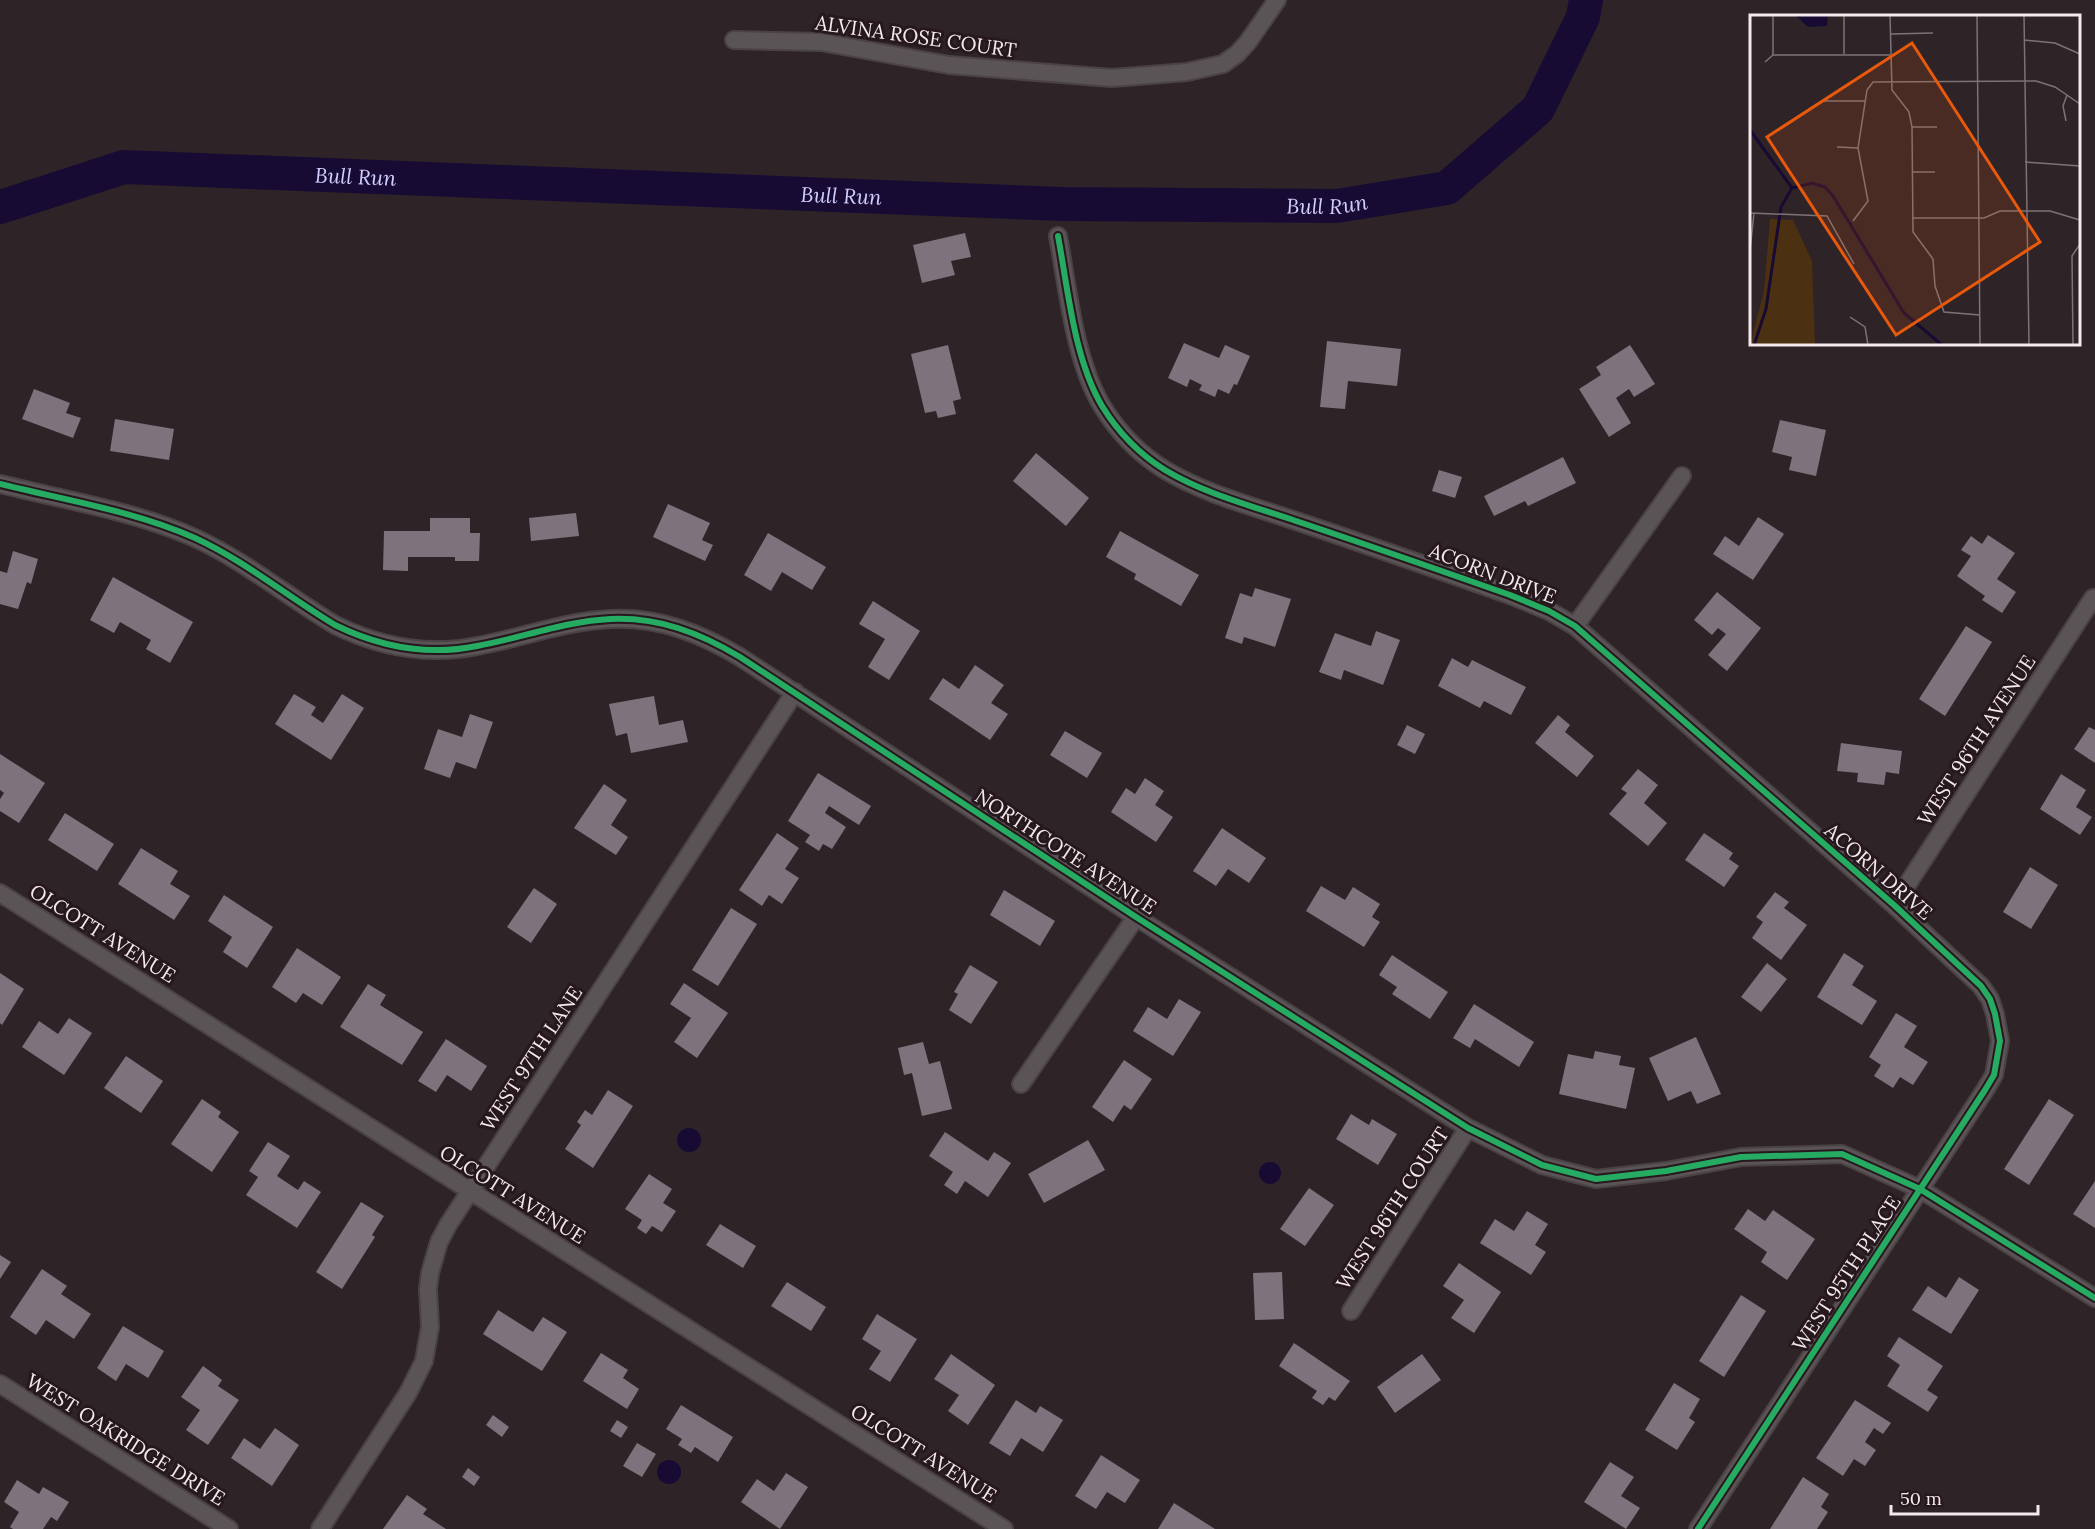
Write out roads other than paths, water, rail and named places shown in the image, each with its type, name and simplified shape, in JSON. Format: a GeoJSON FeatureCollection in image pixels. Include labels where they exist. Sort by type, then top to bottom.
{"type":"FeatureCollection","features":[{"type":"Feature","properties":{"kind":"street","name":"ALVINA ROSE COURT"},"geometry":{"type":"LineString","coordinates":[[734,40],[821,42],[949,65],[1112,78],[1187,72],[1223,64],[1238,54],[1248,42],[1276,0]]}},
{"type":"Feature","properties":{"kind":"street","name":"ACORN DRIVE"},"geometry":{"type":"LineString","coordinates":[[1058,236],[1079,346],[1093,389],[1130,444],[1167,471],[1223,496],[1510,595],[1549,611],[1575,626],[1894,906],[1981,986],[1989,999],[1998,1027]]}},
{"type":"Feature","properties":{"kind":"street"},"geometry":{"type":"LineString","coordinates":[[1575,626],[1682,476]]}},
{"type":"Feature","properties":{"kind":"street","name":"NORTHCOTE AVENUE"},"geometry":{"type":"LineString","coordinates":[[0,484],[115,512],[179,531],[234,560],[335,625],[374,641],[414,650],[475,647],[562,626],[596,621],[649,621],[668,624],[703,637],[740,657],[795,692],[1136,917],[1468,1128],[1542,1165],[1596,1179],[1666,1171],[1741,1157],[1842,1154],[1920,1189],[2095,1298]]}},
{"type":"Feature","properties":{"kind":"street","name":"WEST 96TH AVENUE"},"geometry":{"type":"LineString","coordinates":[[1894,906],[2093,598]]}},
{"type":"Feature","properties":{"kind":"street","name":"WEST 97TH LANE"},"geometry":{"type":"LineString","coordinates":[[320,1529],[408,1393],[424,1361],[428,1344],[428,1289],[433,1258],[448,1225],[795,692]]}},
{"type":"Feature","properties":{"kind":"street","name":"OLCOTT AVENUE"},"geometry":{"type":"LineString","coordinates":[[0,893],[1004,1529]]}},
{"type":"Feature","properties":{"kind":"street"},"geometry":{"type":"LineString","coordinates":[[1021,1084],[1136,917]]}},
{"type":"Feature","properties":{"kind":"street","name":"WEST 95TH PLACE"},"geometry":{"type":"LineString","coordinates":[[1698,1529],[1994,1075],[1999,1049],[1998,1027]]}},
{"type":"Feature","properties":{"kind":"street","name":"WEST 96TH COURT"},"geometry":{"type":"LineString","coordinates":[[1351,1311],[1468,1128]]}},
{"type":"Feature","properties":{"kind":"street","name":"WEST OAKRIDGE DRIVE"},"geometry":{"type":"LineString","coordinates":[[0,1384],[229,1529]]}},
{"type":"Feature","properties":{"kind":"waterway","name":"Bull Run"},"geometry":{"type":"LineString","coordinates":[[0,207],[124,167],[1063,204],[1337,206],[1447,188],[1538,109],[1583,17],[1586,0]]}}]}
